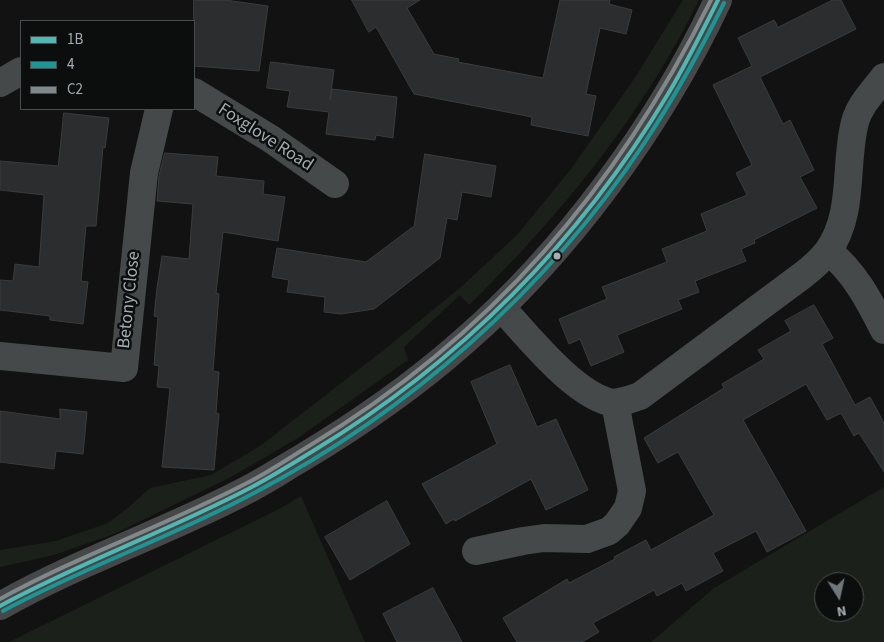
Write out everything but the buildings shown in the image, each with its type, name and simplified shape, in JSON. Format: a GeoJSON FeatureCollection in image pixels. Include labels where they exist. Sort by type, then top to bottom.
{"type":"FeatureCollection","features":[{"type":"Feature","properties":{"kind":"main road"},"geometry":{"type":"LineString","coordinates":[[0,606],[37,585],[244,492],[371,414],[462,343],[501,307],[568,234],[623,162],[678,79],[718,0]]}},
{"type":"Feature","properties":{"kind":"main road"},"geometry":{"type":"LineString","coordinates":[[0,586],[37,585]]}},
{"type":"Feature","properties":{"kind":"street"},"geometry":{"type":"LineString","coordinates":[[0,83],[20,72]]}},
{"type":"Feature","properties":{"kind":"street"},"geometry":{"type":"LineString","coordinates":[[501,307],[564,374],[588,392],[606,402],[628,400],[640,396],[803,275],[828,252],[837,235],[848,197],[850,144],[855,120],[865,100],[884,78]]}},
{"type":"Feature","properties":{"kind":"street","name":"Foxglove Road"},"geometry":{"type":"LineString","coordinates":[[195,93],[271,139],[335,184]]}},
{"type":"Feature","properties":{"kind":"street","name":"Betony Close"},"geometry":{"type":"LineString","coordinates":[[0,356],[124,368],[144,173],[159,110]]}},
{"type":"Feature","properties":{"kind":"street"},"geometry":{"type":"LineString","coordinates":[[828,252],[840,261],[854,278],[884,330]]}},
{"type":"Feature","properties":{"kind":"street"},"geometry":{"type":"LineString","coordinates":[[476,551],[523,540],[544,538],[587,539],[609,531],[617,524],[628,508],[632,491],[616,402]]}},
{"type":"Feature","properties":{"kind":"shaded area"},"geometry":{"type":"Polygon","coordinates":[[[683,0],[699,0],[652,84],[626,124],[597,162],[535,236],[469,305],[460,295],[404,347],[408,360],[298,438],[231,477],[114,534],[54,555],[0,567],[0,550],[56,541],[108,523],[150,488],[211,475],[260,446],[461,287],[517,235],[571,169],[636,76],[683,0]]]}},
{"type":"Feature","properties":{"kind":"shaded area"},"geometry":{"type":"Polygon","coordinates":[[[884,487],[884,642],[651,642],[714,588],[884,487]]]}},
{"type":"Feature","properties":{"kind":"shaded area"},"geometry":{"type":"Polygon","coordinates":[[[301,496],[365,642],[9,642],[279,509],[301,496]]]}},
{"type":"Feature","properties":{"kind":"transit line","name":"C2"},"geometry":{"type":"LineString","coordinates":[[0,599],[61,568],[186,513],[255,479],[375,403],[436,356],[492,306],[543,253],[590,195],[634,134],[674,69],[711,0]]}},
{"type":"Feature","properties":{"kind":"transit line","name":"1B"},"geometry":{"type":"LineString","coordinates":[[0,606],[62,575],[219,504],[274,475],[367,416],[418,378],[466,338],[512,295],[555,249],[596,200],[668,94],[688,60],[718,0]]}},
{"type":"Feature","properties":{"kind":"transit line","name":"4"},"geometry":{"type":"LineString","coordinates":[[3,611],[65,580],[223,509],[312,460],[367,424],[420,385],[471,342],[519,296],[564,248],[606,196],[645,142],[666,108],[724,3]]}}]}
